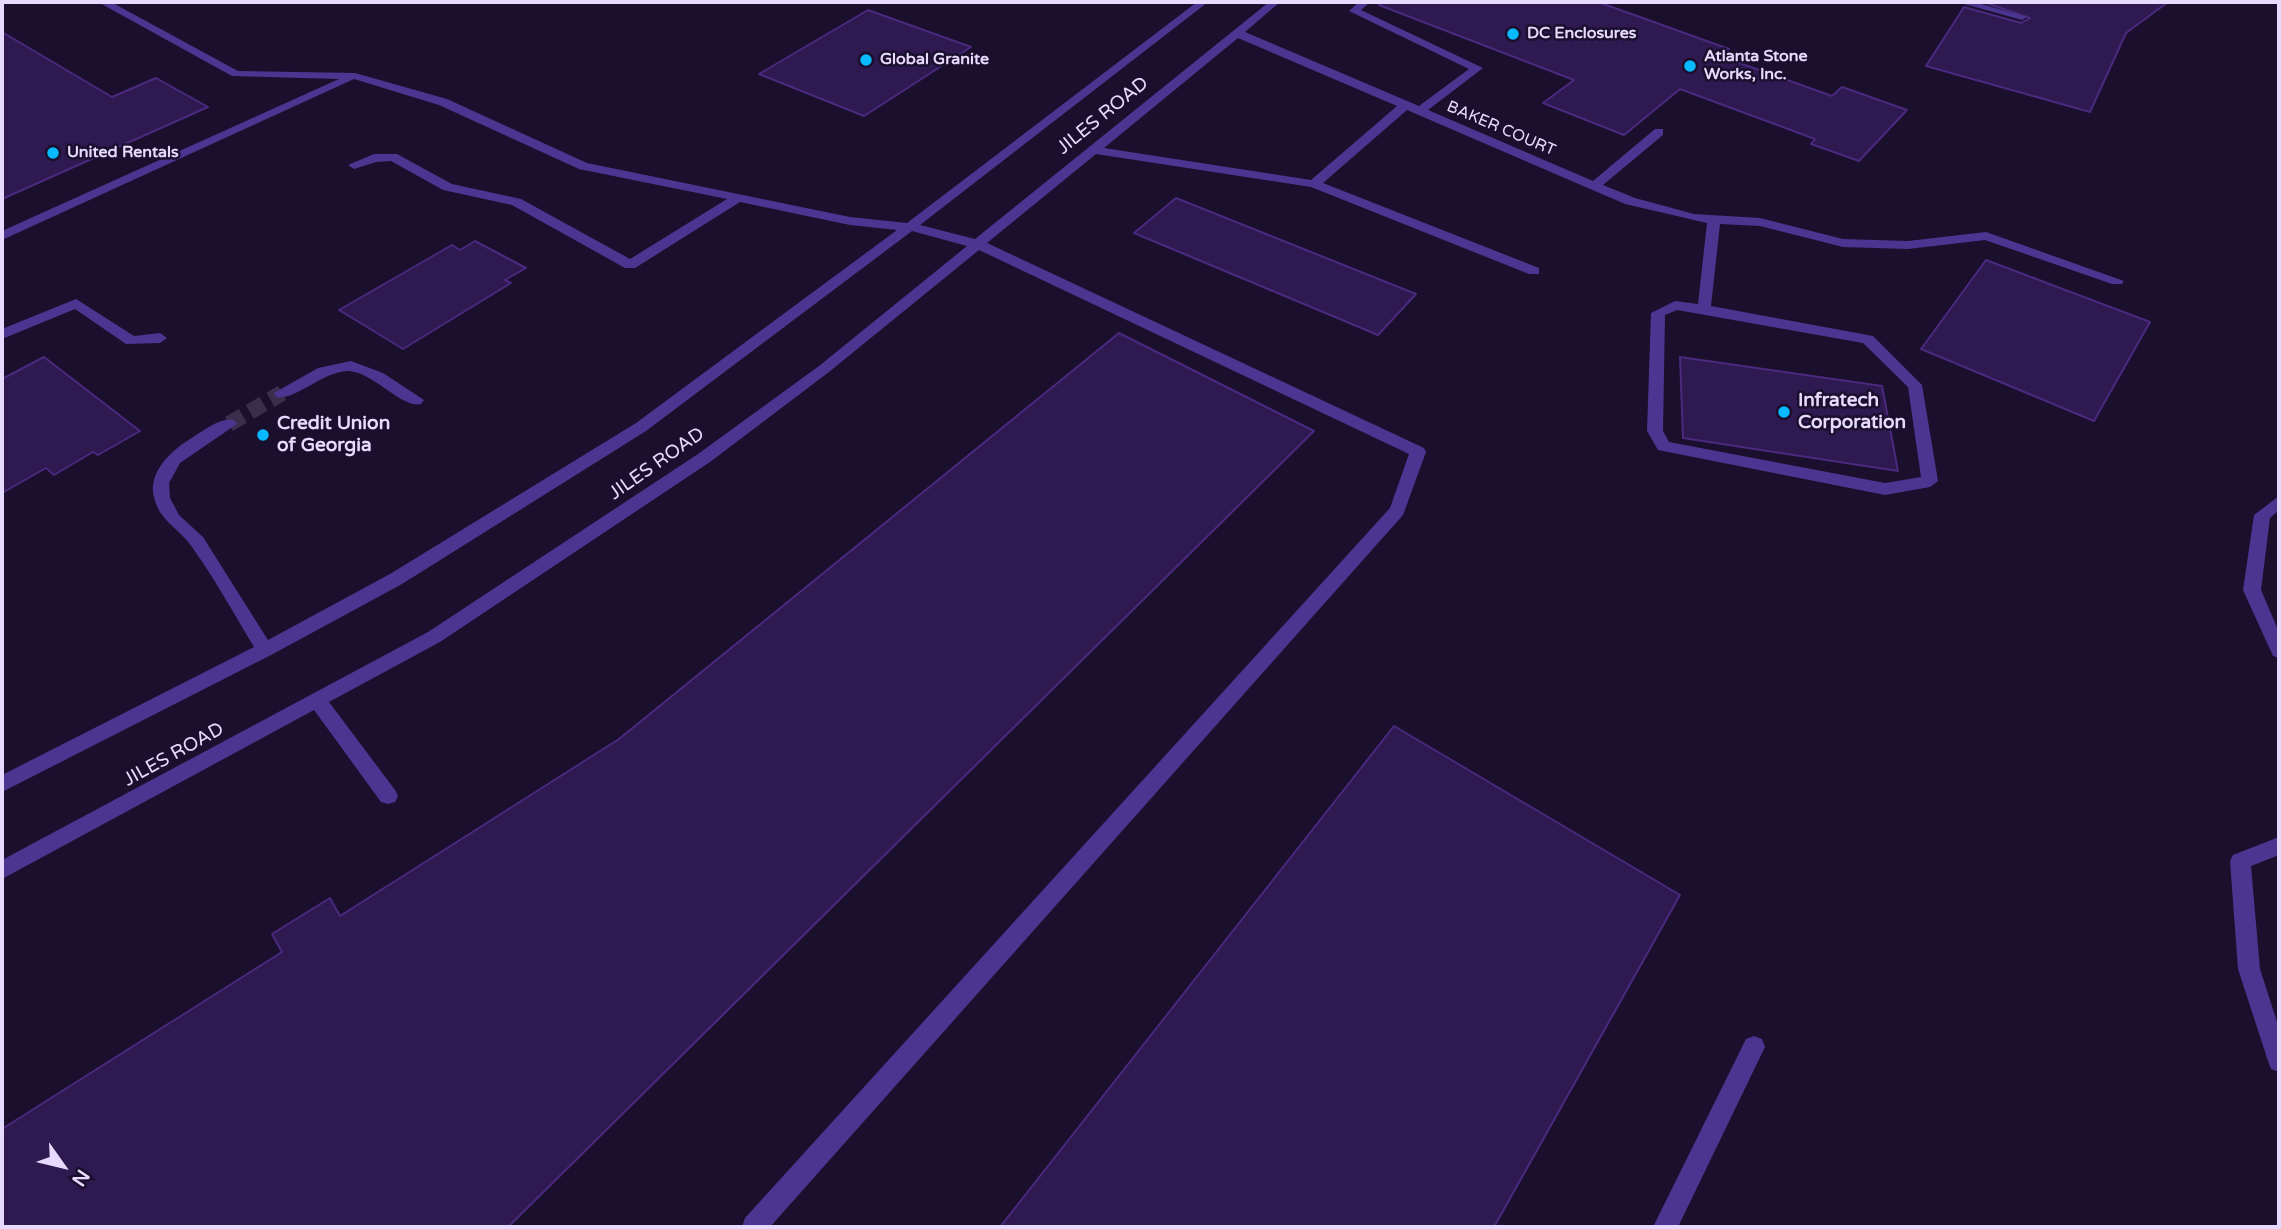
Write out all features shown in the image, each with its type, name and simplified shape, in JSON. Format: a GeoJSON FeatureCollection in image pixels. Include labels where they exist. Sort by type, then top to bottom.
{"type":"FeatureCollection","features":[{"type":"Feature","properties":{"kind":"street"},"geometry":{"type":"LineString","coordinates":[[103,2],[236,74],[355,76],[443,103],[583,166],[850,221],[911,226],[977,244],[1418,452],[1396,511],[754,1227]]}},
{"type":"Feature","properties":{"kind":"street","name":"JILES ROAD"},"geometry":{"type":"LineString","coordinates":[[2,784],[265,650],[396,579],[641,427],[911,226],[1203,2]]}},
{"type":"Feature","properties":{"kind":"street","name":"JILES ROAD"},"geometry":{"type":"LineString","coordinates":[[2,870],[434,636],[704,457],[824,369],[1275,2]]}},
{"type":"Feature","properties":{"kind":"street"},"geometry":{"type":"LineString","coordinates":[[1365,2],[1354,11],[1477,68],[1420,111]]}},
{"type":"Feature","properties":{"kind":"street"},"geometry":{"type":"LineString","coordinates":[[1962,2],[2022,17]]}},
{"type":"Feature","properties":{"kind":"street","name":"BAKER COURT"},"geometry":{"type":"LineString","coordinates":[[1237,33],[1630,201],[1694,218],[1760,222],[1843,243],[1908,245],[1986,236],[2117,281]]}},
{"type":"Feature","properties":{"kind":"street"},"geometry":{"type":"LineString","coordinates":[[2,236],[355,76]]}},
{"type":"Feature","properties":{"kind":"street"},"geometry":{"type":"LineString","coordinates":[[1314,184],[1405,105]]}},
{"type":"Feature","properties":{"kind":"street"},"geometry":{"type":"LineString","coordinates":[[1594,186],[1659,132]]}},
{"type":"Feature","properties":{"kind":"street"},"geometry":{"type":"LineString","coordinates":[[1096,150],[1314,184],[1534,271]]}},
{"type":"Feature","properties":{"kind":"street"},"geometry":{"type":"LineString","coordinates":[[354,165],[374,158],[393,158],[448,187],[516,202],[629,265],[737,198]]}},
{"type":"Feature","properties":{"kind":"street"},"geometry":{"type":"LineString","coordinates":[[1704,309],[1714,219]]}},
{"type":"Feature","properties":{"kind":"street"},"geometry":{"type":"LineString","coordinates":[[2,334],[76,303],[131,341],[160,338]]}},
{"type":"Feature","properties":{"kind":"street"},"geometry":{"type":"LineString","coordinates":[[1675,304],[1704,309],[1868,339],[1915,385],[1930,481],[1885,488],[1664,446],[1655,431],[1658,313],[1675,304]]}},
{"type":"Feature","properties":{"kind":"street"},"geometry":{"type":"LineString","coordinates":[[282,393],[327,368],[358,365],[416,400]]}},
{"type":"Feature","properties":{"kind":"street"},"geometry":{"type":"LineString","coordinates":[[229,424],[170,462],[161,478],[160,497],[171,518],[195,538],[265,650]]}},
{"type":"Feature","properties":{"kind":"street"},"geometry":{"type":"LineString","coordinates":[[2279,502],[2262,515],[2252,590],[2279,651]]}},
{"type":"Feature","properties":{"kind":"street"},"geometry":{"type":"LineString","coordinates":[[318,701],[388,796]]}},
{"type":"Feature","properties":{"kind":"street"},"geometry":{"type":"LineString","coordinates":[[2279,846],[2239,861],[2249,969],[2279,1061]]}},
{"type":"Feature","properties":{"kind":"street"},"geometry":{"type":"LineString","coordinates":[[1665,1227],[1754,1047]]}},
{"type":"Feature","properties":{"kind":"building"},"geometry":{"type":"Polygon","coordinates":[[[1380,2],[1598,2],[1729,49],[1720,56],[1832,96],[1842,87],[1907,110],[1859,161],[1811,144],[1815,139],[1680,89],[1624,135],[1543,103],[1574,80],[1379,5],[1380,2]]]}},
{"type":"Feature","properties":{"kind":"building"},"geometry":{"type":"Polygon","coordinates":[[[1983,2],[2168,2],[2126,33],[2090,112],[1926,66],[1964,7],[2021,23],[2030,18],[1983,2]]]}},
{"type":"Feature","properties":{"kind":"building","name":"Global Granite"},"geometry":{"type":"Polygon","coordinates":[[[868,10],[971,47],[864,116],[759,74],[868,10]]]}},
{"type":"Feature","properties":{"kind":"building","name":"United Rentals"},"geometry":{"type":"Polygon","coordinates":[[[2,32],[112,97],[156,78],[208,107],[2,199],[2,32]]]}},
{"type":"Feature","properties":{"kind":"building"},"geometry":{"type":"Polygon","coordinates":[[[1176,198],[1416,294],[1378,335],[1134,233],[1176,198]]]}},
{"type":"Feature","properties":{"kind":"building"},"geometry":{"type":"Polygon","coordinates":[[[475,241],[526,268],[505,280],[511,283],[403,349],[339,310],[452,245],[460,250],[475,241]]]}},
{"type":"Feature","properties":{"kind":"building"},"geometry":{"type":"Polygon","coordinates":[[[1986,260],[2150,322],[2094,421],[1921,349],[1986,260]]]}},
{"type":"Feature","properties":{"kind":"building"},"geometry":{"type":"Polygon","coordinates":[[[1119,333],[1314,431],[508,1227],[2,1227],[2,1129],[282,952],[272,934],[330,898],[340,916],[619,739],[1119,333]]]}},
{"type":"Feature","properties":{"kind":"building"},"geometry":{"type":"Polygon","coordinates":[[[44,357],[140,431],[98,455],[93,452],[54,475],[46,468],[2,493],[2,379],[44,357]]]}},
{"type":"Feature","properties":{"kind":"building","name":"Infratech Corporation"},"geometry":{"type":"Polygon","coordinates":[[[1680,357],[1882,386],[1898,471],[1683,438],[1680,357]]]}},
{"type":"Feature","properties":{"kind":"building"},"geometry":{"type":"Polygon","coordinates":[[[1394,726],[1680,895],[1494,1227],[1000,1227],[1394,726]]]}},
{"type":"Feature","properties":{"kind":"tunnel"},"geometry":{"type":"LineString","coordinates":[[229,424],[282,393]]}},
{"type":"Feature","properties":{"kind":"place","name":"DC Enclosures"},"geometry":{"type":"Point","coordinates":[1513,34]}},
{"type":"Feature","properties":{"kind":"place","name":"Global Granite"},"geometry":{"type":"Point","coordinates":[866,60]}},
{"type":"Feature","properties":{"kind":"place","name":"Atlanta Stone Works, Inc."},"geometry":{"type":"Point","coordinates":[1690,66]}},
{"type":"Feature","properties":{"kind":"place","name":"United Rentals"},"geometry":{"type":"Point","coordinates":[53,153]}},
{"type":"Feature","properties":{"kind":"place","name":"Infratech Corporation"},"geometry":{"type":"Point","coordinates":[1784,412]}},
{"type":"Feature","properties":{"kind":"place","name":"Credit Union of Georgia"},"geometry":{"type":"Point","coordinates":[263,435]}}]}
